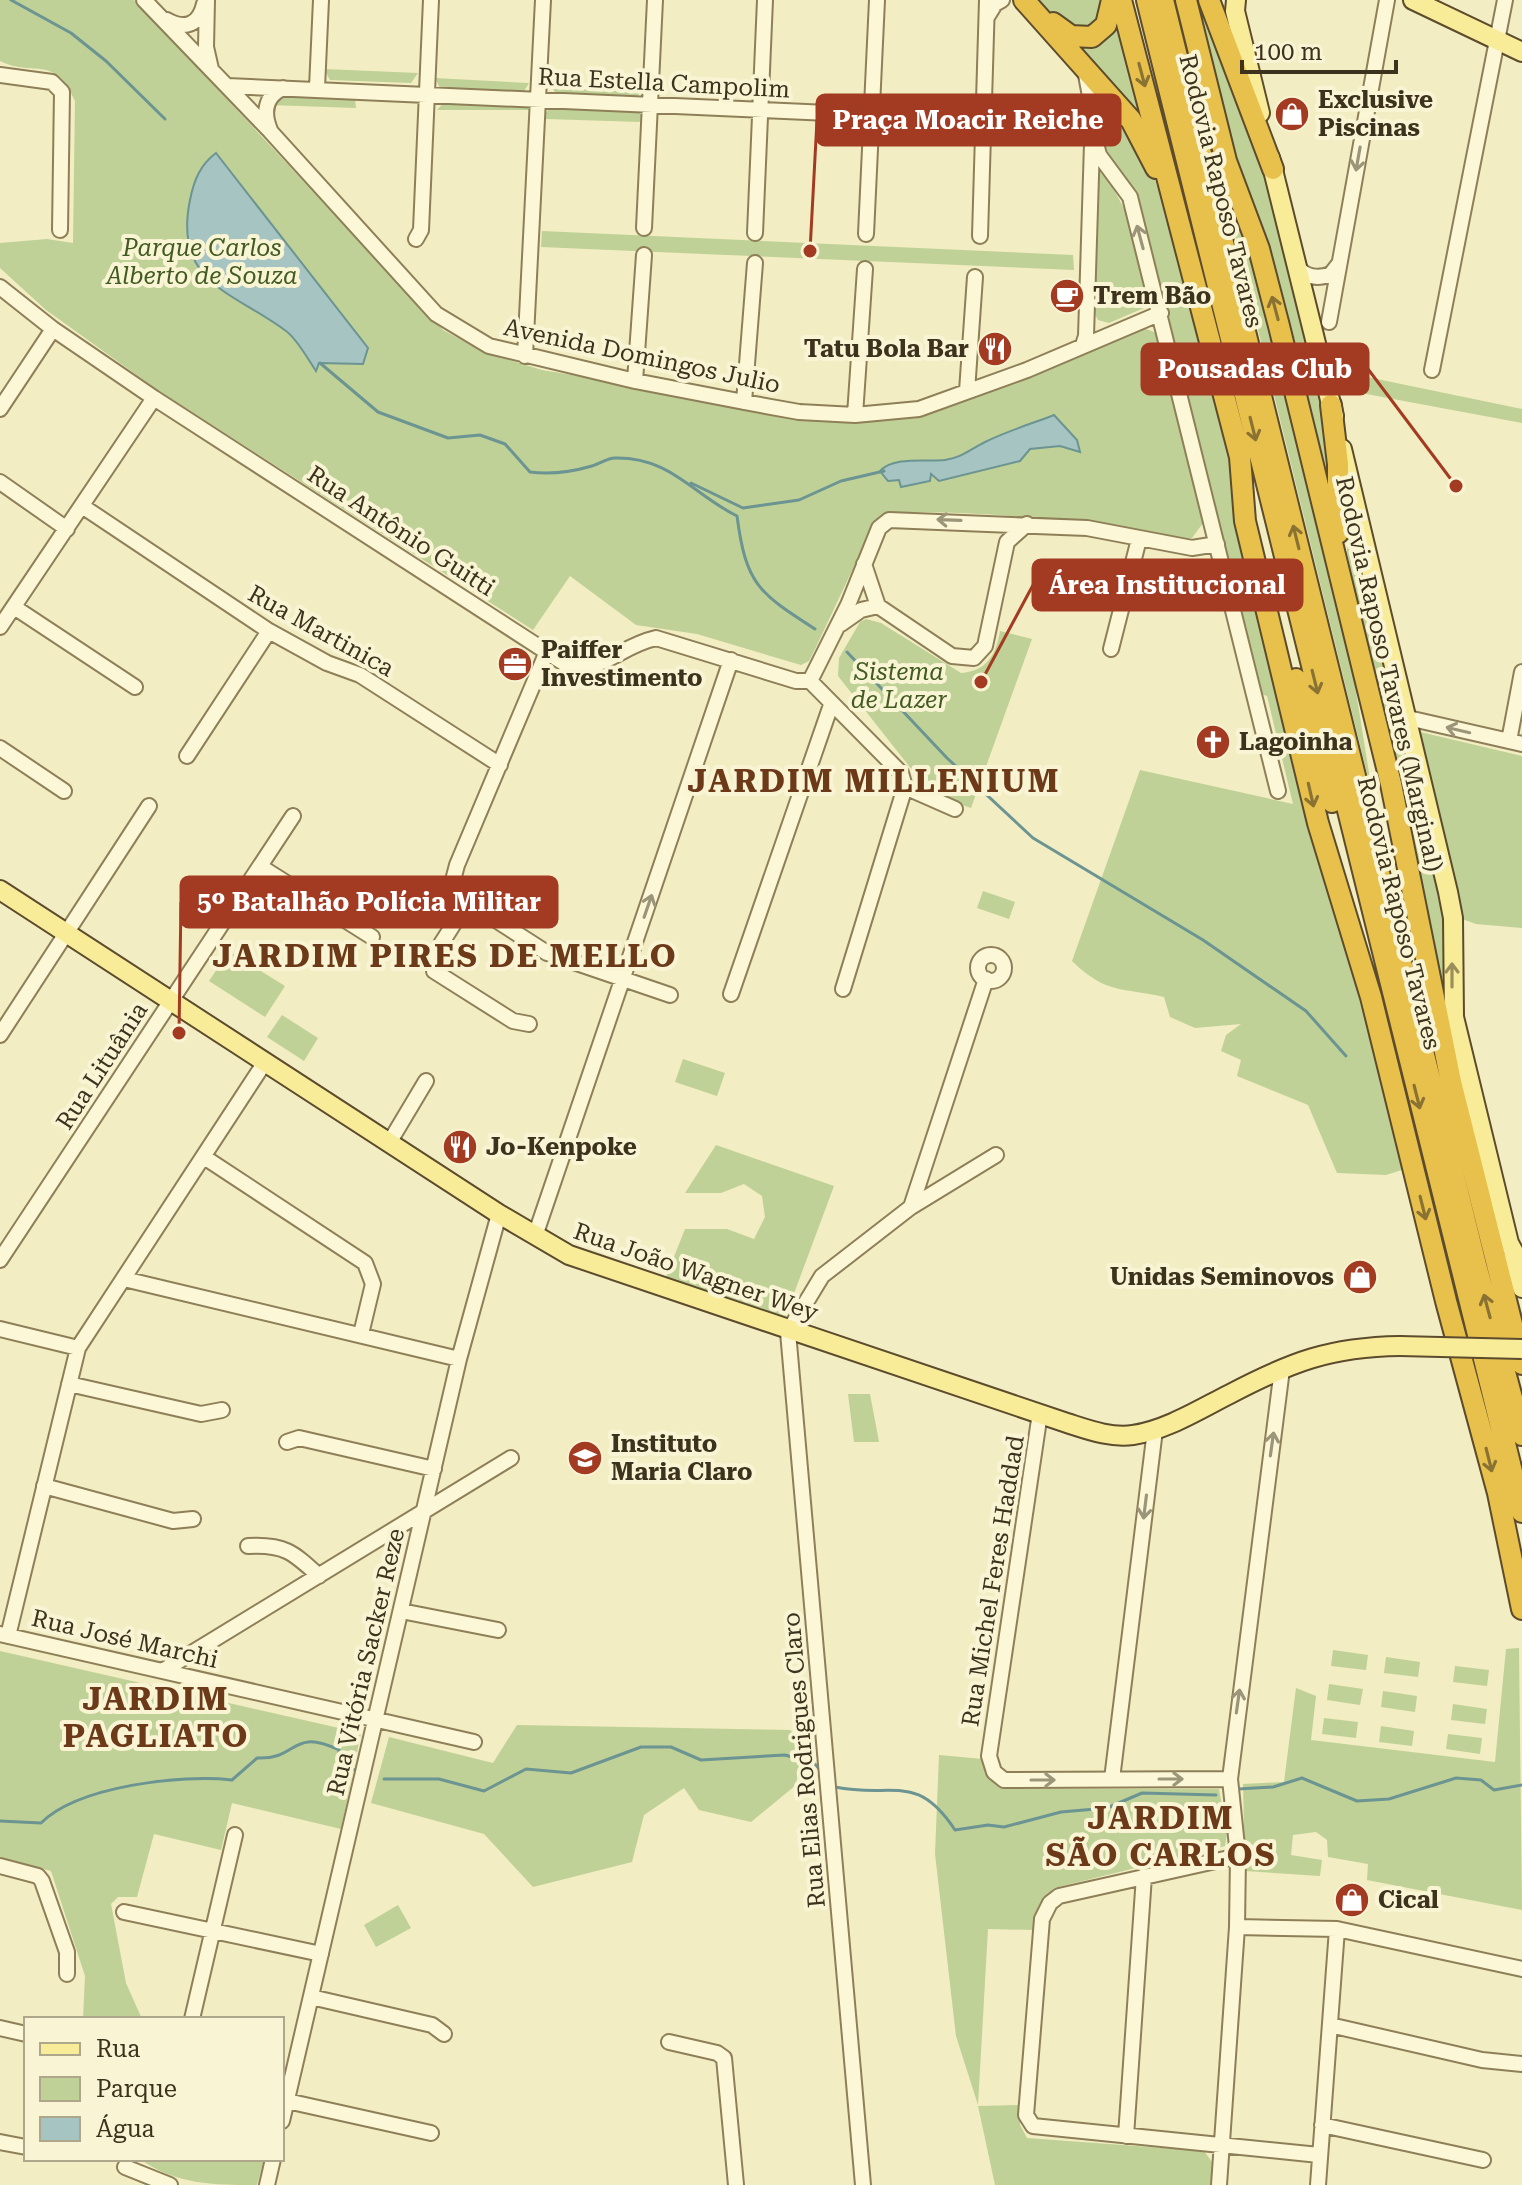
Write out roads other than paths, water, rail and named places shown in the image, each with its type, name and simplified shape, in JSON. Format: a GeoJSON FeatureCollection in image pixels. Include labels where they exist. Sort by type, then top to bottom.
{"type":"FeatureCollection","features":[{"type":"Feature","properties":{"kind":"highway"},"geometry":{"type":"LineString","coordinates":[[1026,1],[1060,30],[1081,38],[1102,31],[1110,16],[1112,0]]}},
{"type":"Feature","properties":{"kind":"highway"},"geometry":{"type":"LineString","coordinates":[[1121,0],[1240,457],[1245,521],[1321,838],[1371,997],[1446,1301],[1469,1379],[1522,1609]]}},
{"type":"Feature","properties":{"kind":"highway","name":"Rodovia Raposo Tavares"},"geometry":{"type":"LineString","coordinates":[[1147,0],[1456,1257],[1505,1431],[1522,1512]]}},
{"type":"Feature","properties":{"kind":"highway","name":"Rodovia Raposo Tavares"},"geometry":{"type":"LineString","coordinates":[[1163,0],[1476,1265],[1522,1435]]}},
{"type":"Feature","properties":{"kind":"highway","name":"Rodovia Raposo Tavares (Marginal)"},"geometry":{"type":"LineString","coordinates":[[1186,0],[1226,161],[1263,265],[1345,597],[1406,851],[1451,1082],[1522,1364]]}},
{"type":"Feature","properties":{"kind":"highway"},"geometry":{"type":"LineString","coordinates":[[1209,0],[1273,169]]}},
{"type":"Feature","properties":{"kind":"highway"},"geometry":{"type":"LineString","coordinates":[[1026,1],[1082,69],[1131,120],[1157,171],[1207,329]]}},
{"type":"Feature","properties":{"kind":"highway"},"geometry":{"type":"LineString","coordinates":[[1331,405],[1345,597]]}},
{"type":"Feature","properties":{"kind":"highway"},"geometry":{"type":"LineString","coordinates":[[1262,590],[1302,697],[1352,866],[1374,955],[1405,1047]]}},
{"type":"Feature","properties":{"kind":"main road"},"geometry":{"type":"LineString","coordinates":[[1236,0],[1235,11],[1293,260],[1408,718],[1453,918],[1454,1017],[1522,1288]]}},
{"type":"Feature","properties":{"kind":"main road"},"geometry":{"type":"LineString","coordinates":[[1413,0],[1522,52]]}},
{"type":"Feature","properties":{"kind":"main road","name":"Rua João Wagner Wey"},"geometry":{"type":"LineString","coordinates":[[0,890],[499,1214],[569,1255],[788,1332],[1104,1434],[1132,1435],[1155,1430],[1260,1378],[1343,1348],[1522,1349]]}},
{"type":"Feature","properties":{"kind":"main road"},"geometry":{"type":"LineString","coordinates":[[1509,1243],[1522,1267]]}},
{"type":"Feature","properties":{"kind":"street","name":"Avenida Domingos Julio"},"geometry":{"type":"LineString","coordinates":[[144,0],[270,131],[436,314],[489,346],[635,381],[744,402],[799,412],[855,415],[919,409],[1161,313]]}},
{"type":"Feature","properties":{"kind":"street"},"geometry":{"type":"LineString","coordinates":[[156,13],[180,26],[189,25],[200,18],[206,0]]}},
{"type":"Feature","properties":{"kind":"street"},"geometry":{"type":"LineString","coordinates":[[206,0],[206,55],[215,76]]}},
{"type":"Feature","properties":{"kind":"street"},"geometry":{"type":"LineString","coordinates":[[317,88],[321,0]]}},
{"type":"Feature","properties":{"kind":"street"},"geometry":{"type":"LineString","coordinates":[[416,239],[421,230],[431,0]]}},
{"type":"Feature","properties":{"kind":"street"},"geometry":{"type":"LineString","coordinates":[[525,356],[543,0]]}},
{"type":"Feature","properties":{"kind":"street"},"geometry":{"type":"LineString","coordinates":[[644,228],[655,0]]}},
{"type":"Feature","properties":{"kind":"street"},"geometry":{"type":"LineString","coordinates":[[755,233],[765,0]]}},
{"type":"Feature","properties":{"kind":"street"},"geometry":{"type":"LineString","coordinates":[[866,234],[877,0]]}},
{"type":"Feature","properties":{"kind":"street"},"geometry":{"type":"LineString","coordinates":[[980,236],[987,0]]}},
{"type":"Feature","properties":{"kind":"street"},"geometry":{"type":"LineString","coordinates":[[987,18],[995,4],[1002,0]]}},
{"type":"Feature","properties":{"kind":"street"},"geometry":{"type":"LineString","coordinates":[[1329,322],[1387,0]]}},
{"type":"Feature","properties":{"kind":"street"},"geometry":{"type":"LineString","coordinates":[[1432,370],[1505,0]]}},
{"type":"Feature","properties":{"kind":"street"},"geometry":{"type":"LineString","coordinates":[[1082,69],[1093,98],[1083,345]]}},
{"type":"Feature","properties":{"kind":"street"},"geometry":{"type":"LineString","coordinates":[[3,77],[52,82],[62,92],[60,230]]}},
{"type":"Feature","properties":{"kind":"street","name":"Rua Estella Campolim"},"geometry":{"type":"LineString","coordinates":[[227,86],[983,120],[1091,124],[1117,116],[1131,120]]}},
{"type":"Feature","properties":{"kind":"street"},"geometry":{"type":"LineString","coordinates":[[270,131],[266,107],[272,95],[283,88]]}},
{"type":"Feature","properties":{"kind":"street"},"geometry":{"type":"LineString","coordinates":[[1091,124],[1096,148],[1130,197],[1278,791]]}},
{"type":"Feature","properties":{"kind":"street"},"geometry":{"type":"LineString","coordinates":[[1091,169],[1097,162],[1110,170]]}},
{"type":"Feature","properties":{"kind":"street"},"geometry":{"type":"LineString","coordinates":[[635,381],[644,255]]}},
{"type":"Feature","properties":{"kind":"street"},"geometry":{"type":"LineString","coordinates":[[1293,260],[1302,272],[1317,277],[1335,271],[1339,261]]}},
{"type":"Feature","properties":{"kind":"street"},"geometry":{"type":"LineString","coordinates":[[744,402],[755,263]]}},
{"type":"Feature","properties":{"kind":"street"},"geometry":{"type":"LineString","coordinates":[[855,415],[865,269]]}},
{"type":"Feature","properties":{"kind":"street"},"geometry":{"type":"LineString","coordinates":[[967,391],[975,277]]}},
{"type":"Feature","properties":{"kind":"street","name":"Rua Antônio Guitti"},"geometry":{"type":"LineString","coordinates":[[0,287],[53,329],[154,398],[570,667],[593,668],[638,642],[656,638],[796,681],[810,681]]}},
{"type":"Feature","properties":{"kind":"street"},"geometry":{"type":"LineString","coordinates":[[1086,315],[1097,325],[1119,330]]}},
{"type":"Feature","properties":{"kind":"street"},"geometry":{"type":"LineString","coordinates":[[0,409],[53,329]]}},
{"type":"Feature","properties":{"kind":"street"},"geometry":{"type":"LineString","coordinates":[[0,627],[154,398]]}},
{"type":"Feature","properties":{"kind":"street"},"geometry":{"type":"LineString","coordinates":[[0,482],[67,529]]}},
{"type":"Feature","properties":{"kind":"street","name":"Rua Martinica"},"geometry":{"type":"LineString","coordinates":[[82,506],[269,631],[327,663],[360,675],[500,765]]}},
{"type":"Feature","properties":{"kind":"street"},"geometry":{"type":"LineString","coordinates":[[843,989],[905,787],[901,773],[810,681],[838,627],[879,528],[889,520],[990,522],[1087,528],[1192,548],[1217,544]]}},
{"type":"Feature","properties":{"kind":"street"},"geometry":{"type":"LineString","coordinates":[[990,522],[1001,534],[1006,546]]}},
{"type":"Feature","properties":{"kind":"street"},"geometry":{"type":"LineString","coordinates":[[864,564],[878,606],[952,656],[974,658],[985,646],[1006,546],[1010,537],[1027,524]]}},
{"type":"Feature","properties":{"kind":"street"},"geometry":{"type":"LineString","coordinates":[[1111,649],[1139,539]]}},
{"type":"Feature","properties":{"kind":"street"},"geometry":{"type":"LineString","coordinates":[[838,627],[861,610],[878,606]]}},
{"type":"Feature","properties":{"kind":"street"},"geometry":{"type":"LineString","coordinates":[[14,607],[135,687]]}},
{"type":"Feature","properties":{"kind":"street"},"geometry":{"type":"LineString","coordinates":[[187,756],[269,631]]}},
{"type":"Feature","properties":{"kind":"street"},"geometry":{"type":"LineString","coordinates":[[546,654],[457,865],[452,884],[454,893],[547,953],[670,995]]}},
{"type":"Feature","properties":{"kind":"street"},"geometry":{"type":"LineString","coordinates":[[535,1236],[731,660]]}},
{"type":"Feature","properties":{"kind":"street"},"geometry":{"type":"LineString","coordinates":[[1408,718],[1515,743],[1522,672]]}},
{"type":"Feature","properties":{"kind":"street"},"geometry":{"type":"LineString","coordinates":[[731,994],[831,705]]}},
{"type":"Feature","properties":{"kind":"street"},"geometry":{"type":"LineString","coordinates":[[0,748],[64,791]]}},
{"type":"Feature","properties":{"kind":"street"},"geometry":{"type":"LineString","coordinates":[[905,787],[955,809]]}},
{"type":"Feature","properties":{"kind":"street"},"geometry":{"type":"LineString","coordinates":[[0,1035],[68,935],[149,806]]}},
{"type":"Feature","properties":{"kind":"street","name":"Rua Lituânia"},"geometry":{"type":"LineString","coordinates":[[0,1260],[293,816]]}},
{"type":"Feature","properties":{"kind":"street"},"geometry":{"type":"LineString","coordinates":[[261,867],[372,937]]}},
{"type":"Feature","properties":{"kind":"street"},"geometry":{"type":"LineString","coordinates":[[467,903],[434,955],[434,971],[513,1021],[529,1024]]}},
{"type":"Feature","properties":{"kind":"street"},"geometry":{"type":"LineString","coordinates":[[911,1207],[986,979]]}},
{"type":"Feature","properties":{"kind":"street"},"geometry":{"type":"LineString","coordinates":[[4,1635],[78,1348],[265,1062]]}},
{"type":"Feature","properties":{"kind":"street"},"geometry":{"type":"LineString","coordinates":[[389,1143],[426,1081]]}},
{"type":"Feature","properties":{"kind":"street"},"geometry":{"type":"LineString","coordinates":[[788,1332],[822,1276],[911,1207],[996,1155]]}},
{"type":"Feature","properties":{"kind":"street"},"geometry":{"type":"LineString","coordinates":[[204,1157],[365,1263],[373,1284],[361,1334]]}},
{"type":"Feature","properties":{"kind":"street","name":"Rua Vitória Sacker Reze"},"geometry":{"type":"LineString","coordinates":[[284,2113],[459,1359],[499,1214]]}},
{"type":"Feature","properties":{"kind":"street"},"geometry":{"type":"LineString","coordinates":[[124,1279],[459,1359]]}},
{"type":"Feature","properties":{"kind":"street"},"geometry":{"type":"LineString","coordinates":[[0,1329],[78,1348]]}},
{"type":"Feature","properties":{"kind":"street","name":"Rua Elias Rodrigues Claro"},"geometry":{"type":"LineString","coordinates":[[788,1332],[863,2185]]}},
{"type":"Feature","properties":{"kind":"street"},"geometry":{"type":"LineString","coordinates":[[1219,2185],[1237,1927],[1238,1856],[1230,1779],[1282,1369]]}},
{"type":"Feature","properties":{"kind":"street"},"geometry":{"type":"LineString","coordinates":[[1260,1378],[1279,1396]]}},
{"type":"Feature","properties":{"kind":"street"},"geometry":{"type":"LineString","coordinates":[[69,1384],[201,1414],[222,1410]]}},
{"type":"Feature","properties":{"kind":"street","name":"Rua Michel Feres Haddad"},"geometry":{"type":"LineString","coordinates":[[1040,1413],[989,1756],[994,1772],[1004,1780],[1112,1779]]}},
{"type":"Feature","properties":{"kind":"street"},"geometry":{"type":"LineString","coordinates":[[1155,1430],[1112,1779],[1230,1779]]}},
{"type":"Feature","properties":{"kind":"street"},"geometry":{"type":"LineString","coordinates":[[287,1442],[299,1438],[434,1469]]}},
{"type":"Feature","properties":{"kind":"street"},"geometry":{"type":"LineString","coordinates":[[164,1670],[511,1458]]}},
{"type":"Feature","properties":{"kind":"street"},"geometry":{"type":"LineString","coordinates":[[44,1486],[173,1521],[193,1519]]}},
{"type":"Feature","properties":{"kind":"street"},"geometry":{"type":"LineString","coordinates":[[248,1546],[275,1545],[299,1557],[319,1576]]}},
{"type":"Feature","properties":{"kind":"street"},"geometry":{"type":"LineString","coordinates":[[401,1611],[498,1630]]}},
{"type":"Feature","properties":{"kind":"street","name":"Rua José Marchi"},"geometry":{"type":"LineString","coordinates":[[4,1635],[474,1742]]}},
{"type":"Feature","properties":{"kind":"street"},"geometry":{"type":"LineString","coordinates":[[192,2017],[235,1835]]}},
{"type":"Feature","properties":{"kind":"street"},"geometry":{"type":"LineString","coordinates":[[1238,1856],[1059,1896],[1050,1903],[1042,1919],[1026,2115],[1033,2126],[1319,2155]]}},
{"type":"Feature","properties":{"kind":"street"},"geometry":{"type":"LineString","coordinates":[[0,1866],[38,1876],[42,1881],[67,1952],[67,1974]]}},
{"type":"Feature","properties":{"kind":"street"},"geometry":{"type":"LineString","coordinates":[[1126,2136],[1144,1876]]}},
{"type":"Feature","properties":{"kind":"street"},"geometry":{"type":"LineString","coordinates":[[124,1912],[321,1954]]}},
{"type":"Feature","properties":{"kind":"street"},"geometry":{"type":"LineString","coordinates":[[1237,1927],[1337,1929],[1522,1969]]}},
{"type":"Feature","properties":{"kind":"street"},"geometry":{"type":"LineString","coordinates":[[1318,2185],[1337,1929]]}},
{"type":"Feature","properties":{"kind":"street"},"geometry":{"type":"LineString","coordinates":[[311,1997],[432,2025],[444,2034]]}},
{"type":"Feature","properties":{"kind":"street"},"geometry":{"type":"LineString","coordinates":[[1330,2025],[1522,2072]]}},
{"type":"Feature","properties":{"kind":"street"},"geometry":{"type":"LineString","coordinates":[[0,2028],[24,2034]]}},
{"type":"Feature","properties":{"kind":"street"},"geometry":{"type":"LineString","coordinates":[[669,2042],[717,2053],[724,2058],[736,2185]]}},
{"type":"Feature","properties":{"kind":"street"},"geometry":{"type":"LineString","coordinates":[[1482,2060],[1522,2064]]}},
{"type":"Feature","properties":{"kind":"street"},"geometry":{"type":"LineString","coordinates":[[287,2101],[431,2133]]}},
{"type":"Feature","properties":{"kind":"street"},"geometry":{"type":"LineString","coordinates":[[1322,2125],[1483,2160]]}},
{"type":"Feature","properties":{"kind":"street"},"geometry":{"type":"LineString","coordinates":[[0,2142],[24,2147]]}},
{"type":"Feature","properties":{"kind":"street"},"geometry":{"type":"LineString","coordinates":[[267,2185],[273,2161]]}},
{"type":"Feature","properties":{"kind":"street"},"geometry":{"type":"LineString","coordinates":[[125,2167],[170,2185]]}},
{"type":"Feature","properties":{"kind":"water"},"geometry":{"type":"Polygon","coordinates":[[[216,153],[368,348],[363,364],[319,363],[316,371],[290,335],[227,294],[211,282],[199,267],[190,250],[187,228],[190,200],[198,174],[216,153]]]}},
{"type":"Feature","properties":{"kind":"water"},"geometry":{"type":"Polygon","coordinates":[[[1054,415],[1077,440],[1080,452],[1060,446],[1030,449],[1020,461],[939,481],[931,474],[930,481],[901,487],[899,480],[888,481],[880,471],[902,461],[956,457],[993,438],[1054,415]]]}},
{"type":"Feature","properties":{"kind":"waterway"},"geometry":{"type":"LineString","coordinates":[[11,0],[71,33],[106,61],[165,119]]}},
{"type":"Feature","properties":{"kind":"waterway"},"geometry":{"type":"LineString","coordinates":[[320,363],[378,412],[448,438],[480,435],[505,444],[530,472],[569,471],[615,458],[634,459],[666,470],[737,516],[745,558],[758,585],[780,606],[815,629]]}},
{"type":"Feature","properties":{"kind":"waterway"},"geometry":{"type":"LineString","coordinates":[[691,483],[743,508],[799,500],[841,481],[884,471]]}},
{"type":"Feature","properties":{"kind":"waterway"},"geometry":{"type":"LineString","coordinates":[[847,652],[947,758],[1033,838],[1203,940],[1306,1011],[1346,1056]]}},
{"type":"Feature","properties":{"kind":"waterway"},"geometry":{"type":"LineString","coordinates":[[0,1821],[41,1823],[79,1800],[132,1785],[186,1779],[232,1780],[257,1758],[281,1754],[303,1743],[323,1744],[339,1750],[338,1764],[355,1770]]}},
{"type":"Feature","properties":{"kind":"waterway"},"geometry":{"type":"LineString","coordinates":[[384,1779],[439,1779],[484,1791],[526,1769],[571,1773],[641,1747],[671,1747],[701,1760],[785,1755],[814,1763],[821,1771]]}},
{"type":"Feature","properties":{"kind":"waterway"},"geometry":{"type":"LineString","coordinates":[[1238,1789],[1273,1787],[1302,1778],[1357,1801],[1389,1799],[1456,1778],[1481,1780],[1494,1790],[1522,1785]]}},
{"type":"Feature","properties":{"kind":"waterway"},"geometry":{"type":"LineString","coordinates":[[835,1787],[915,1794],[928,1800],[955,1830],[988,1825],[1004,1827],[1061,1812],[1107,1808],[1142,1793],[1216,1795]]}},
{"type":"Feature","properties":{"kind":"place","name":"Exclusive Piscinas"},"geometry":{"type":"Point","coordinates":[1292,114]}},
{"type":"Feature","properties":{"kind":"place","name":"Praça Moacir Reiche"},"geometry":{"type":"Point","coordinates":[810,251]}},
{"type":"Feature","properties":{"kind":"place","name":"Trem Bão"},"geometry":{"type":"Point","coordinates":[1067,296]}},
{"type":"Feature","properties":{"kind":"place","name":"Tatu Bola Bar"},"geometry":{"type":"Point","coordinates":[995,349]}},
{"type":"Feature","properties":{"kind":"place","name":"Pousadas Club"},"geometry":{"type":"Point","coordinates":[1456,486]}},
{"type":"Feature","properties":{"kind":"place","name":"Paiffer Investimento"},"geometry":{"type":"Point","coordinates":[515,664]}},
{"type":"Feature","properties":{"kind":"place","name":"Área Institucional"},"geometry":{"type":"Point","coordinates":[981,682]}},
{"type":"Feature","properties":{"kind":"place","name":"Lagoinha"},"geometry":{"type":"Point","coordinates":[1213,742]}},
{"type":"Feature","properties":{"kind":"place","name":"5º Batalhão Polícia Militar"},"geometry":{"type":"Point","coordinates":[179,1033]}},
{"type":"Feature","properties":{"kind":"place","name":"Jo-Kenpoke"},"geometry":{"type":"Point","coordinates":[460,1147]}},
{"type":"Feature","properties":{"kind":"place","name":"Unidas Seminovos"},"geometry":{"type":"Point","coordinates":[1360,1277]}},
{"type":"Feature","properties":{"kind":"place","name":"Instituto Maria Claro"},"geometry":{"type":"Point","coordinates":[585,1458]}},
{"type":"Feature","properties":{"kind":"place","name":"Cical"},"geometry":{"type":"Point","coordinates":[1352,1900]}},
{"type":"Feature","properties":{"kind":"district","name":"JARDIM MILLENIUM"},"geometry":{"type":"Point","coordinates":[874,781]}},
{"type":"Feature","properties":{"kind":"district","name":"JARDIM PIRES DE MELLO"},"geometry":{"type":"Point","coordinates":[445,956]}},
{"type":"Feature","properties":{"kind":"district","name":"JARDIM PAGLIATO"},"geometry":{"type":"Point","coordinates":[156,1718]}},
{"type":"Feature","properties":{"kind":"district","name":"JARDIM SÃO CARLOS"},"geometry":{"type":"Point","coordinates":[1161,1836]}},
{"type":"Feature","properties":{"kind":"park label","name":"Parque Carlos Alberto de Souza"},"geometry":{"type":"Point","coordinates":[202,262]}},
{"type":"Feature","properties":{"kind":"park label","name":"Sistema de Lazer"},"geometry":{"type":"Point","coordinates":[899,686]}}]}
